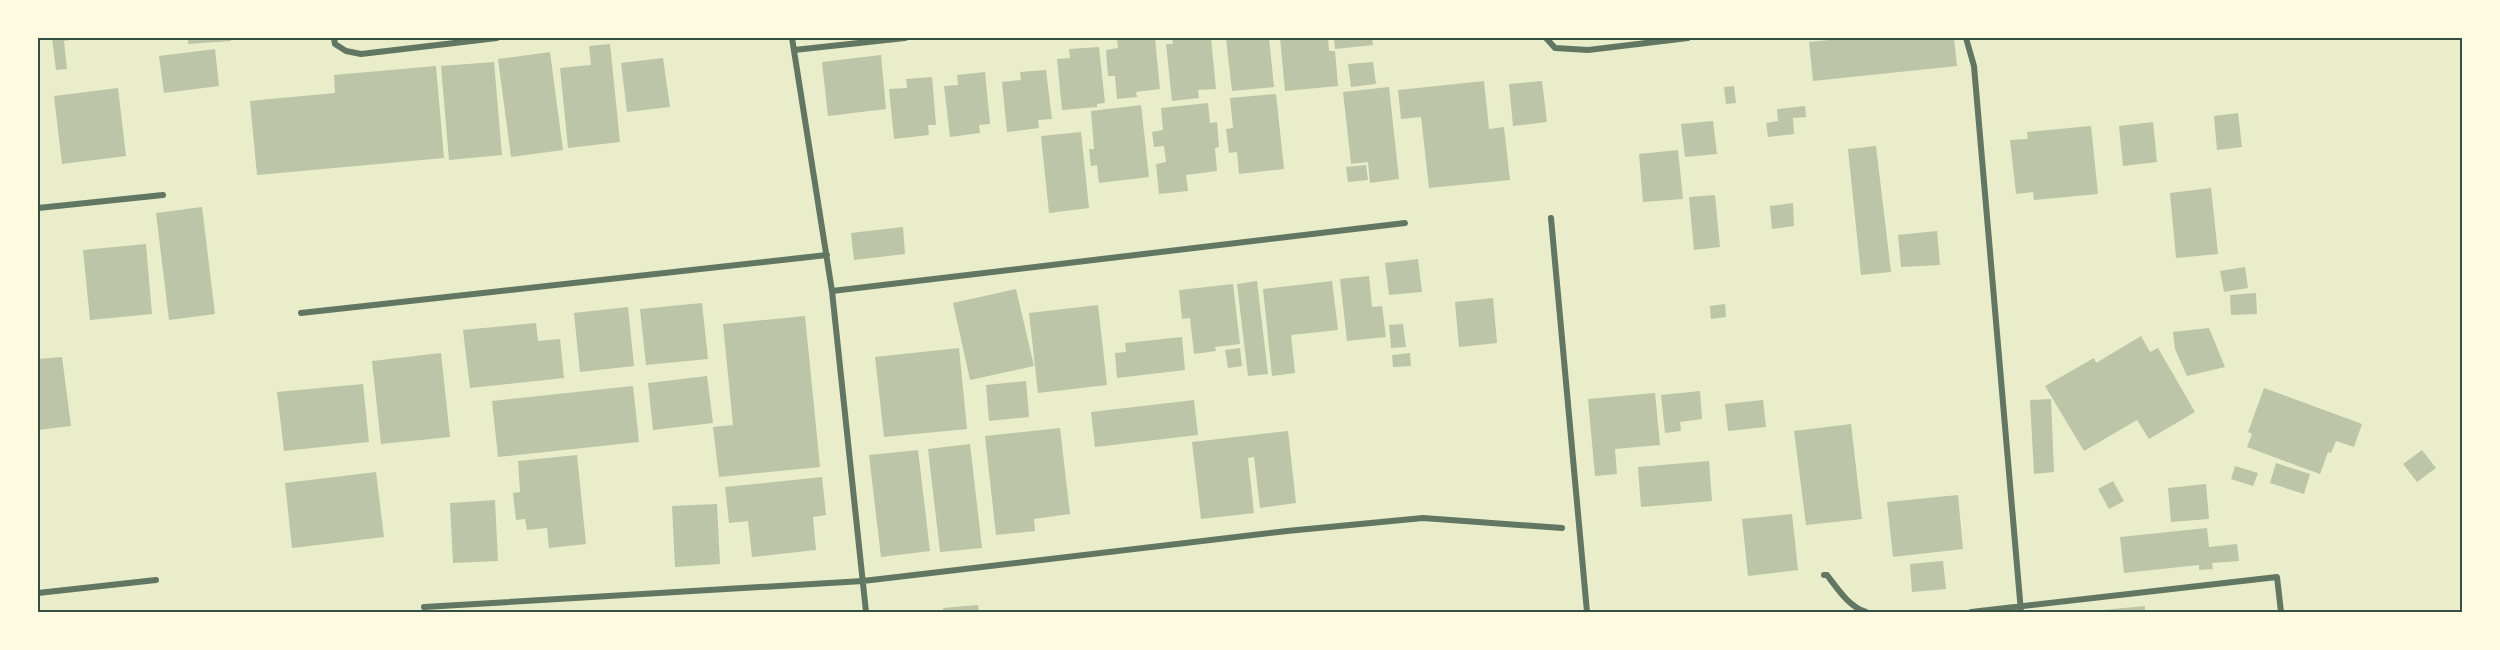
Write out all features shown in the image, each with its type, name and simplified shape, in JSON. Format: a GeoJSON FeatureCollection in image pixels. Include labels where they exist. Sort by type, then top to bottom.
{"type":"FeatureCollection","features":[{"type":"Feature","properties":{"kind":"street"},"geometry":{"type":"LineString","coordinates":[[334,38],[336,44],[346,51],[361,54],[497,38]]}},
{"type":"Feature","properties":{"kind":"street"},"geometry":{"type":"LineString","coordinates":[[792,38],[832,291],[866,612]]}},
{"type":"Feature","properties":{"kind":"street"},"geometry":{"type":"LineString","coordinates":[[794,50],[905,38]]}},
{"type":"Feature","properties":{"kind":"street"},"geometry":{"type":"LineString","coordinates":[[1546,38],[1555,48],[1588,50],[1688,38]]}},
{"type":"Feature","properties":{"kind":"street"},"geometry":{"type":"LineString","coordinates":[[1966,38],[1974,66],[2021,609]]}},
{"type":"Feature","properties":{"kind":"street"},"geometry":{"type":"LineString","coordinates":[[38,208],[163,195]]}},
{"type":"Feature","properties":{"kind":"street"},"geometry":{"type":"LineString","coordinates":[[1551,218],[1587,612]]}},
{"type":"Feature","properties":{"kind":"street"},"geometry":{"type":"LineString","coordinates":[[832,291],[1405,222]]}},
{"type":"Feature","properties":{"kind":"street"},"geometry":{"type":"LineString","coordinates":[[301,313],[827,255]]}},
{"type":"Feature","properties":{"kind":"street"},"geometry":{"type":"LineString","coordinates":[[424,607],[863,581],[1287,531],[1423,518],[1562,528]]}},
{"type":"Feature","properties":{"kind":"street"},"geometry":{"type":"LineString","coordinates":[[1824,575],[1827,575],[1842,595],[1859,610],[1866,612]]}},
{"type":"Feature","properties":{"kind":"street"},"geometry":{"type":"LineString","coordinates":[[1971,612],[2021,609],[2277,577],[2281,612]]}},
{"type":"Feature","properties":{"kind":"street"},"geometry":{"type":"LineString","coordinates":[[38,593],[156,580]]}},
{"type":"Feature","properties":{"kind":"building"},"geometry":{"type":"Polygon","coordinates":[[[52,38],[78,38],[64,41],[67,69],[56,70],[52,38]]]}},
{"type":"Feature","properties":{"kind":"building"},"geometry":{"type":"Polygon","coordinates":[[[188,38],[231,38],[231,41],[188,44],[188,38]]]}},
{"type":"Feature","properties":{"kind":"building"},"geometry":{"type":"Polygon","coordinates":[[[1155,38],[1160,89],[1136,92],[1137,97],[1117,99],[1115,76],[1108,76],[1106,50],[1118,48],[1117,40],[1155,38]]]}},
{"type":"Feature","properties":{"kind":"building"},"geometry":{"type":"Polygon","coordinates":[[[1172,38],[1211,38],[1216,89],[1198,90],[1199,98],[1172,101],[1166,44],[1173,44],[1172,38]]]}},
{"type":"Feature","properties":{"kind":"building"},"geometry":{"type":"Polygon","coordinates":[[[1269,38],[1274,87],[1232,91],[1226,39],[1269,38]]]}},
{"type":"Feature","properties":{"kind":"building"},"geometry":{"type":"Polygon","coordinates":[[[1280,38],[1328,38],[1329,51],[1335,51],[1338,86],[1285,91],[1280,38]]]}},
{"type":"Feature","properties":{"kind":"building"},"geometry":{"type":"Polygon","coordinates":[[[1334,38],[1372,38],[1373,45],[1335,49],[1334,38]]]}},
{"type":"Feature","properties":{"kind":"building"},"geometry":{"type":"Polygon","coordinates":[[[1851,38],[1954,38],[1957,66],[1813,81],[1809,42],[1851,38]]]}},
{"type":"Feature","properties":{"kind":"building"},"geometry":{"type":"Polygon","coordinates":[[[610,44],[620,142],[568,148],[560,68],[591,65],[589,46],[610,44]]]}},
{"type":"Feature","properties":{"kind":"building"},"geometry":{"type":"Polygon","coordinates":[[[1099,47],[1105,103],[1097,104],[1097,107],[1062,110],[1057,59],[1070,58],[1069,49],[1099,47]]]}},
{"type":"Feature","properties":{"kind":"building"},"geometry":{"type":"Polygon","coordinates":[[[215,49],[219,86],[164,93],[159,56],[215,49]]]}},
{"type":"Feature","properties":{"kind":"building"},"geometry":{"type":"Polygon","coordinates":[[[550,52],[563,150],[511,157],[498,59],[550,52]]]}},
{"type":"Feature","properties":{"kind":"building"},"geometry":{"type":"Polygon","coordinates":[[[881,55],[886,109],[828,116],[822,62],[881,55]]]}},
{"type":"Feature","properties":{"kind":"building"},"geometry":{"type":"Polygon","coordinates":[[[663,58],[670,107],[627,112],[621,63],[663,58]]]}},
{"type":"Feature","properties":{"kind":"building"},"geometry":{"type":"Polygon","coordinates":[[[494,62],[502,155],[449,160],[441,66],[494,62]]]}},
{"type":"Feature","properties":{"kind":"building"},"geometry":{"type":"Polygon","coordinates":[[[1373,62],[1376,84],[1351,87],[1348,64],[1373,62]]]}},
{"type":"Feature","properties":{"kind":"building"},"geometry":{"type":"Polygon","coordinates":[[[436,66],[444,158],[257,175],[250,101],[335,93],[334,75],[436,66]]]}},
{"type":"Feature","properties":{"kind":"building"},"geometry":{"type":"Polygon","coordinates":[[[1046,70],[1052,119],[1038,120],[1039,128],[1007,132],[1002,82],[1021,80],[1020,72],[1046,70]]]}},
{"type":"Feature","properties":{"kind":"building"},"geometry":{"type":"Polygon","coordinates":[[[985,72],[990,124],[979,125],[980,133],[950,137],[944,86],[958,85],[957,75],[985,72]]]}},
{"type":"Feature","properties":{"kind":"building"},"geometry":{"type":"Polygon","coordinates":[[[932,77],[936,125],[928,125],[929,135],[894,139],[889,89],[907,88],[906,79],[932,77]]]}},
{"type":"Feature","properties":{"kind":"building"},"geometry":{"type":"Polygon","coordinates":[[[1484,81],[1489,129],[1504,127],[1510,180],[1429,188],[1421,117],[1401,119],[1398,90],[1484,81]]]}},
{"type":"Feature","properties":{"kind":"building"},"geometry":{"type":"Polygon","coordinates":[[[1542,81],[1547,122],[1513,126],[1509,84],[1542,81]]]}},
{"type":"Feature","properties":{"kind":"building"},"geometry":{"type":"Polygon","coordinates":[[[1734,86],[1736,103],[1726,104],[1724,87],[1734,86]]]}},
{"type":"Feature","properties":{"kind":"building"},"geometry":{"type":"Polygon","coordinates":[[[1389,87],[1399,179],[1370,183],[1368,162],[1351,164],[1343,92],[1389,87]]]}},
{"type":"Feature","properties":{"kind":"building"},"geometry":{"type":"Polygon","coordinates":[[[118,88],[126,156],[62,164],[54,96],[118,88]]]}},
{"type":"Feature","properties":{"kind":"building"},"geometry":{"type":"Polygon","coordinates":[[[1276,94],[1284,169],[1239,174],[1237,152],[1229,153],[1226,129],[1233,128],[1230,98],[1276,94]]]}},
{"type":"Feature","properties":{"kind":"building"},"geometry":{"type":"Polygon","coordinates":[[[1208,103],[1210,123],[1217,122],[1219,147],[1215,148],[1217,171],[1186,175],[1188,191],[1159,194],[1156,164],[1166,162],[1164,146],[1154,147],[1152,132],[1163,130],[1161,108],[1208,103]]]}},
{"type":"Feature","properties":{"kind":"building"},"geometry":{"type":"Polygon","coordinates":[[[1141,105],[1149,177],[1099,183],[1097,165],[1091,166],[1089,149],[1094,149],[1091,111],[1141,105]]]}},
{"type":"Feature","properties":{"kind":"building"},"geometry":{"type":"Polygon","coordinates":[[[1805,106],[1806,117],[1793,118],[1794,134],[1768,137],[1766,123],[1778,121],[1777,109],[1805,106]]]}},
{"type":"Feature","properties":{"kind":"building"},"geometry":{"type":"Polygon","coordinates":[[[2238,113],[2242,147],[2217,150],[2214,116],[2238,113]]]}},
{"type":"Feature","properties":{"kind":"building"},"geometry":{"type":"Polygon","coordinates":[[[1713,121],[1717,154],[1685,157],[1681,124],[1713,121]]]}},
{"type":"Feature","properties":{"kind":"building"},"geometry":{"type":"Polygon","coordinates":[[[2153,122],[2157,162],[2123,166],[2119,126],[2153,122]]]}},
{"type":"Feature","properties":{"kind":"building"},"geometry":{"type":"Polygon","coordinates":[[[2091,126],[2098,194],[2034,200],[2033,192],[2016,194],[2010,140],[2028,139],[2027,132],[2091,126]]]}},
{"type":"Feature","properties":{"kind":"building"},"geometry":{"type":"Polygon","coordinates":[[[1081,132],[1089,208],[1049,213],[1041,136],[1081,132]]]}},
{"type":"Feature","properties":{"kind":"building"},"geometry":{"type":"Polygon","coordinates":[[[1876,146],[1891,272],[1861,275],[1848,149],[1876,146]]]}},
{"type":"Feature","properties":{"kind":"building"},"geometry":{"type":"Polygon","coordinates":[[[1678,150],[1683,199],[1643,202],[1639,154],[1678,150]]]}},
{"type":"Feature","properties":{"kind":"building"},"geometry":{"type":"Polygon","coordinates":[[[1366,165],[1368,180],[1348,182],[1346,167],[1366,165]]]}},
{"type":"Feature","properties":{"kind":"building"},"geometry":{"type":"Polygon","coordinates":[[[2211,188],[2218,254],[2176,258],[2170,193],[2211,188]]]}},
{"type":"Feature","properties":{"kind":"building"},"geometry":{"type":"Polygon","coordinates":[[[1715,195],[1720,247],[1694,250],[1689,197],[1715,195]]]}},
{"type":"Feature","properties":{"kind":"building"},"geometry":{"type":"Polygon","coordinates":[[[1793,203],[1794,226],[1772,229],[1770,206],[1793,203]]]}},
{"type":"Feature","properties":{"kind":"building"},"geometry":{"type":"Polygon","coordinates":[[[202,207],[215,314],[169,320],[156,213],[202,207]]]}},
{"type":"Feature","properties":{"kind":"building"},"geometry":{"type":"Polygon","coordinates":[[[903,227],[905,254],[854,260],[851,233],[903,227]]]}},
{"type":"Feature","properties":{"kind":"building"},"geometry":{"type":"Polygon","coordinates":[[[1937,231],[1940,265],[1901,267],[1898,235],[1937,231]]]}},
{"type":"Feature","properties":{"kind":"building"},"geometry":{"type":"Polygon","coordinates":[[[146,244],[152,314],[90,320],[83,250],[146,244]]]}},
{"type":"Feature","properties":{"kind":"building"},"geometry":{"type":"Polygon","coordinates":[[[1418,259],[1422,292],[1389,295],[1385,263],[1418,259]]]}},
{"type":"Feature","properties":{"kind":"building"},"geometry":{"type":"Polygon","coordinates":[[[2245,267],[2248,288],[2224,292],[2220,271],[2245,267]]]}},
{"type":"Feature","properties":{"kind":"building"},"geometry":{"type":"Polygon","coordinates":[[[1369,276],[1372,307],[1382,306],[1386,337],[1347,341],[1340,279],[1369,276]]]}},
{"type":"Feature","properties":{"kind":"building"},"geometry":{"type":"Polygon","coordinates":[[[1257,281],[1268,374],[1248,376],[1237,284],[1257,281]]]}},
{"type":"Feature","properties":{"kind":"building"},"geometry":{"type":"Polygon","coordinates":[[[1332,281],[1338,330],[1291,335],[1295,373],[1272,376],[1263,289],[1332,281]]]}},
{"type":"Feature","properties":{"kind":"building"},"geometry":{"type":"Polygon","coordinates":[[[1233,284],[1240,344],[1215,347],[1216,351],[1194,354],[1190,318],[1182,319],[1179,290],[1233,284]]]}},
{"type":"Feature","properties":{"kind":"building"},"geometry":{"type":"Polygon","coordinates":[[[1016,289],[1034,366],[970,380],[953,303],[1016,289]]]}},
{"type":"Feature","properties":{"kind":"building"},"geometry":{"type":"Polygon","coordinates":[[[2256,293],[2257,314],[2231,315],[2230,295],[2256,293]]]}},
{"type":"Feature","properties":{"kind":"building"},"geometry":{"type":"Polygon","coordinates":[[[1493,298],[1497,343],[1459,347],[1455,302],[1493,298]]]}},
{"type":"Feature","properties":{"kind":"building"},"geometry":{"type":"Polygon","coordinates":[[[702,303],[708,359],[646,365],[640,309],[702,303]]]}},
{"type":"Feature","properties":{"kind":"building"},"geometry":{"type":"Polygon","coordinates":[[[1725,304],[1726,317],[1711,319],[1710,306],[1725,304]]]}},
{"type":"Feature","properties":{"kind":"building"},"geometry":{"type":"Polygon","coordinates":[[[1098,305],[1107,385],[1038,393],[1029,313],[1098,305]]]}},
{"type":"Feature","properties":{"kind":"building"},"geometry":{"type":"Polygon","coordinates":[[[628,307],[634,366],[580,372],[574,313],[628,307]]]}},
{"type":"Feature","properties":{"kind":"building"},"geometry":{"type":"Polygon","coordinates":[[[805,316],[820,467],[719,477],[713,427],[733,425],[723,324],[805,316]]]}},
{"type":"Feature","properties":{"kind":"building"},"geometry":{"type":"Polygon","coordinates":[[[536,323],[538,341],[560,339],[564,378],[470,388],[463,330],[536,323]]]}},
{"type":"Feature","properties":{"kind":"building"},"geometry":{"type":"Polygon","coordinates":[[[1403,324],[1406,347],[1391,348],[1389,325],[1403,324]]]}},
{"type":"Feature","properties":{"kind":"building"},"geometry":{"type":"Polygon","coordinates":[[[2209,328],[2225,367],[2187,376],[2175,349],[2173,332],[2209,328]]]}},
{"type":"Feature","properties":{"kind":"building"},"geometry":{"type":"Polygon","coordinates":[[[2141,336],[2150,352],[2158,348],[2195,412],[2149,439],[2137,420],[2084,451],[2045,386],[2094,358],[2096,363],[2141,336]]]}},
{"type":"Feature","properties":{"kind":"building"},"geometry":{"type":"Polygon","coordinates":[[[1182,337],[1185,370],[1117,378],[1115,353],[1126,352],[1125,343],[1182,337]]]}},
{"type":"Feature","properties":{"kind":"building"},"geometry":{"type":"Polygon","coordinates":[[[959,348],[967,429],[884,437],[875,357],[959,348]]]}},
{"type":"Feature","properties":{"kind":"building"},"geometry":{"type":"Polygon","coordinates":[[[1240,348],[1242,366],[1228,368],[1225,350],[1240,348]]]}},
{"type":"Feature","properties":{"kind":"building"},"geometry":{"type":"Polygon","coordinates":[[[441,353],[450,437],[381,444],[372,361],[441,353]]]}},
{"type":"Feature","properties":{"kind":"building"},"geometry":{"type":"Polygon","coordinates":[[[1410,353],[1411,366],[1393,367],[1392,355],[1410,353]]]}},
{"type":"Feature","properties":{"kind":"building"},"geometry":{"type":"Polygon","coordinates":[[[62,357],[71,426],[38,430],[38,359],[62,357]]]}},
{"type":"Feature","properties":{"kind":"building"},"geometry":{"type":"Polygon","coordinates":[[[707,376],[713,423],[653,430],[648,383],[707,376]]]}},
{"type":"Feature","properties":{"kind":"building"},"geometry":{"type":"Polygon","coordinates":[[[1026,381],[1029,417],[989,421],[986,385],[1026,381]]]}},
{"type":"Feature","properties":{"kind":"building"},"geometry":{"type":"Polygon","coordinates":[[[363,384],[369,442],[284,451],[277,392],[363,384]]]}},
{"type":"Feature","properties":{"kind":"building"},"geometry":{"type":"Polygon","coordinates":[[[633,386],[639,442],[498,457],[492,401],[633,386]]]}},
{"type":"Feature","properties":{"kind":"building"},"geometry":{"type":"Polygon","coordinates":[[[2264,388],[2362,424],[2354,447],[2336,441],[2331,453],[2328,452],[2320,474],[2247,447],[2252,434],[2248,432],[2264,388]]]}},
{"type":"Feature","properties":{"kind":"building"},"geometry":{"type":"Polygon","coordinates":[[[1700,391],[1702,419],[1680,422],[1681,431],[1665,433],[1661,395],[1700,391]]]}},
{"type":"Feature","properties":{"kind":"building"},"geometry":{"type":"Polygon","coordinates":[[[1655,393],[1660,445],[1615,449],[1617,474],[1595,476],[1588,399],[1655,393]]]}},
{"type":"Feature","properties":{"kind":"building"},"geometry":{"type":"Polygon","coordinates":[[[2051,399],[2054,472],[2034,474],[2030,400],[2051,399]]]}},
{"type":"Feature","properties":{"kind":"building"},"geometry":{"type":"Polygon","coordinates":[[[1194,400],[1198,435],[1095,447],[1091,412],[1194,400]]]}},
{"type":"Feature","properties":{"kind":"building"},"geometry":{"type":"Polygon","coordinates":[[[1763,400],[1766,427],[1728,431],[1725,404],[1763,400]]]}},
{"type":"Feature","properties":{"kind":"building"},"geometry":{"type":"Polygon","coordinates":[[[1851,424],[1862,519],[1806,525],[1794,431],[1851,424]]]}},
{"type":"Feature","properties":{"kind":"building"},"geometry":{"type":"Polygon","coordinates":[[[1060,428],[1070,514],[1034,519],[1035,531],[996,535],[985,436],[1060,428]]]}},
{"type":"Feature","properties":{"kind":"building"},"geometry":{"type":"Polygon","coordinates":[[[1288,431],[1296,503],[1260,508],[1254,457],[1248,458],[1254,513],[1201,519],[1192,442],[1288,431]]]}},
{"type":"Feature","properties":{"kind":"building"},"geometry":{"type":"Polygon","coordinates":[[[970,444],[982,548],[940,552],[928,449],[970,444]]]}},
{"type":"Feature","properties":{"kind":"building"},"geometry":{"type":"Polygon","coordinates":[[[918,450],[930,551],[881,557],[869,455],[918,450]]]}},
{"type":"Feature","properties":{"kind":"building"},"geometry":{"type":"Polygon","coordinates":[[[2422,450],[2436,468],[2417,482],[2403,464],[2422,450]]]}},
{"type":"Feature","properties":{"kind":"building"},"geometry":{"type":"Polygon","coordinates":[[[577,455],[586,544],[549,548],[547,528],[527,530],[525,519],[516,520],[513,493],[520,492],[518,461],[577,455]]]}},
{"type":"Feature","properties":{"kind":"building"},"geometry":{"type":"Polygon","coordinates":[[[1709,461],[1712,501],[1641,507],[1638,467],[1709,461]]]}},
{"type":"Feature","properties":{"kind":"building"},"geometry":{"type":"Polygon","coordinates":[[[2276,463],[2310,474],[2304,494],[2270,483],[2276,463]]]}},
{"type":"Feature","properties":{"kind":"building"},"geometry":{"type":"Polygon","coordinates":[[[2235,466],[2258,473],[2253,486],[2231,479],[2235,466]]]}},
{"type":"Feature","properties":{"kind":"building"},"geometry":{"type":"Polygon","coordinates":[[[376,472],[384,537],[292,548],[285,483],[376,472]]]}},
{"type":"Feature","properties":{"kind":"building"},"geometry":{"type":"Polygon","coordinates":[[[822,477],[826,515],[813,517],[816,550],[752,557],[748,521],[729,523],[725,487],[822,477]]]}},
{"type":"Feature","properties":{"kind":"building"},"geometry":{"type":"Polygon","coordinates":[[[2113,481],[2124,501],[2109,509],[2098,489],[2113,481]]]}},
{"type":"Feature","properties":{"kind":"building"},"geometry":{"type":"Polygon","coordinates":[[[2206,484],[2209,519],[2171,522],[2168,488],[2206,484]]]}},
{"type":"Feature","properties":{"kind":"building"},"geometry":{"type":"Polygon","coordinates":[[[1958,495],[1963,549],[1893,557],[1887,502],[1958,495]]]}},
{"type":"Feature","properties":{"kind":"building"},"geometry":{"type":"Polygon","coordinates":[[[495,500],[498,561],[453,563],[450,503],[495,500]]]}},
{"type":"Feature","properties":{"kind":"building"},"geometry":{"type":"Polygon","coordinates":[[[717,504],[720,564],[675,567],[672,506],[717,504]]]}},
{"type":"Feature","properties":{"kind":"building"},"geometry":{"type":"Polygon","coordinates":[[[1792,514],[1798,570],[1748,576],[1742,519],[1792,514]]]}},
{"type":"Feature","properties":{"kind":"building"},"geometry":{"type":"Polygon","coordinates":[[[2207,528],[2209,547],[2237,544],[2239,561],[2212,563],[2213,569],[2199,570],[2199,565],[2124,573],[2120,537],[2207,528]]]}},
{"type":"Feature","properties":{"kind":"building"},"geometry":{"type":"Polygon","coordinates":[[[1943,561],[1946,589],[1912,592],[1910,564],[1943,561]]]}},
{"type":"Feature","properties":{"kind":"building"},"geometry":{"type":"Polygon","coordinates":[[[978,605],[979,612],[944,612],[943,608],[978,605]]]}},
{"type":"Feature","properties":{"kind":"building"},"geometry":{"type":"Polygon","coordinates":[[[2145,606],[2145,612],[2092,612],[2092,611],[2145,606]]]}}]}
